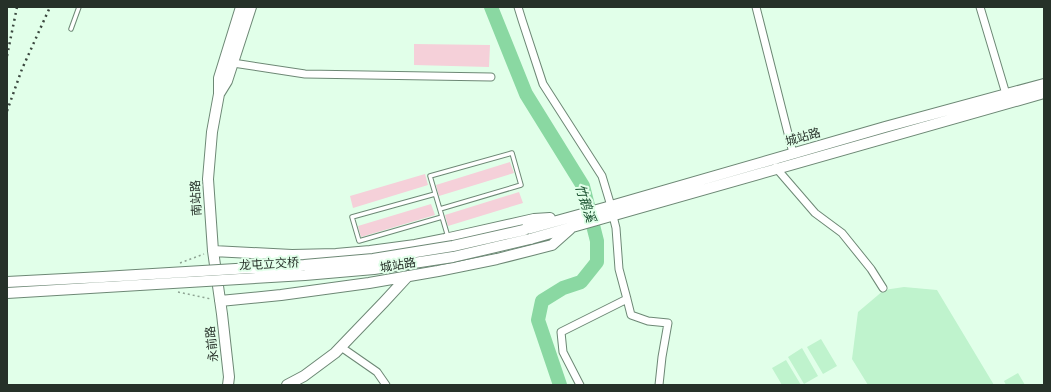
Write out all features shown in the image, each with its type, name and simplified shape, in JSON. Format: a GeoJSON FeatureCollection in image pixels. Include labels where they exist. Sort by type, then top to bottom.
{"type":"FeatureCollection","features":[{"type":"Feature","properties":{"kind":"main road","name":"南站路"},"geometry":{"type":"LineString","coordinates":[[220,301],[213,251],[208,179],[212,132],[219,94],[219,78],[241,7]]}},
{"type":"Feature","properties":{"kind":"main road","name":"南站路"},"geometry":{"type":"LineString","coordinates":[[219,94],[227,81],[250,7]]}},
{"type":"Feature","properties":{"kind":"main road","name":"城站路"},"geometry":{"type":"LineString","coordinates":[[609,212],[793,153],[1044,84]]}},
{"type":"Feature","properties":{"kind":"main road","name":"城站路"},"geometry":{"type":"LineString","coordinates":[[530,239],[573,222],[776,169],[1044,93]]}},
{"type":"Feature","properties":{"kind":"main road","name":"城站路"},"geometry":{"type":"LineString","coordinates":[[213,251],[292,255],[336,254],[415,245],[534,219],[573,222]]}},
{"type":"Feature","properties":{"kind":"main road","name":"城站路"},"geometry":{"type":"LineString","coordinates":[[524,230],[573,222]]}},
{"type":"Feature","properties":{"kind":"main road","name":"城站路"},"geometry":{"type":"LineString","coordinates":[[220,301],[281,295],[408,276],[497,259],[552,245],[573,222]]}},
{"type":"Feature","properties":{"kind":"main road","name":"龙屯立交桥"},"geometry":{"type":"LineString","coordinates":[[7,282],[289,266],[373,259],[453,246],[524,230]]}},
{"type":"Feature","properties":{"kind":"main road","name":"龙屯立交桥"},"geometry":{"type":"LineString","coordinates":[[7,293],[305,275],[374,269],[453,257],[530,239]]}},
{"type":"Feature","properties":{"kind":"main road"},"geometry":{"type":"LineString","coordinates":[[293,384],[335,353],[408,276]]}},
{"type":"Feature","properties":{"kind":"main road","name":"永前路"},"geometry":{"type":"LineString","coordinates":[[220,301],[229,377],[228,385]]}},
{"type":"Feature","properties":{"kind":"street"},"geometry":{"type":"LineString","coordinates":[[518,7],[543,84],[602,176],[609,212],[616,228],[619,269],[631,315],[648,321],[668,323],[659,385]]}},
{"type":"Feature","properties":{"kind":"street"},"geometry":{"type":"LineString","coordinates":[[756,7],[793,153]]}},
{"type":"Feature","properties":{"kind":"street"},"geometry":{"type":"LineString","coordinates":[[980,7],[1006,94]]}},
{"type":"Feature","properties":{"kind":"street"},"geometry":{"type":"LineString","coordinates":[[233,63],[305,74],[491,77]]}},
{"type":"Feature","properties":{"kind":"street"},"geometry":{"type":"LineString","coordinates":[[773,159],[776,169],[815,213],[842,233],[871,269],[883,288]]}},
{"type":"Feature","properties":{"kind":"street"},"geometry":{"type":"LineString","coordinates":[[580,385],[563,352],[561,332],[627,300]]}},
{"type":"Feature","properties":{"kind":"street"},"geometry":{"type":"LineString","coordinates":[[340,347],[377,372],[386,385]]}},
{"type":"Feature","properties":{"kind":"lane"},"geometry":{"type":"LineString","coordinates":[[71,29],[79,7]]}},
{"type":"Feature","properties":{"kind":"lane"},"geometry":{"type":"LineString","coordinates":[[440,209],[521,185],[512,153],[430,176],[448,238]]}},
{"type":"Feature","properties":{"kind":"lane"},"geometry":{"type":"LineString","coordinates":[[435,194],[352,217],[359,241],[442,217]]}},
{"type":"Feature","properties":{"kind":"green space"},"geometry":{"type":"Polygon","coordinates":[[[904,287],[937,290],[994,385],[868,385],[852,359],[858,312],[884,290],[904,287]]]}},
{"type":"Feature","properties":{"kind":"green space"},"geometry":{"type":"Polygon","coordinates":[[[821,339],[837,366],[823,374],[807,347],[821,339]]]}},
{"type":"Feature","properties":{"kind":"green space"},"geometry":{"type":"Polygon","coordinates":[[[802,348],[818,376],[804,384],[788,357],[802,348]]]}},
{"type":"Feature","properties":{"kind":"green space"},"geometry":{"type":"Polygon","coordinates":[[[786,360],[801,385],[782,385],[772,368],[786,360]]]}},
{"type":"Feature","properties":{"kind":"green space"},"geometry":{"type":"Polygon","coordinates":[[[1018,373],[1025,385],[1006,385],[1004,381],[1018,373]]]}},
{"type":"Feature","properties":{"kind":"building"},"geometry":{"type":"Polygon","coordinates":[[[414,44],[490,45],[489,67],[414,65],[414,44]]]}},
{"type":"Feature","properties":{"kind":"building"},"geometry":{"type":"Polygon","coordinates":[[[510,162],[514,173],[439,196],[436,185],[510,162]]]}},
{"type":"Feature","properties":{"kind":"building"},"geometry":{"type":"Polygon","coordinates":[[[425,174],[428,185],[353,208],[350,196],[425,174]]]}},
{"type":"Feature","properties":{"kind":"building"},"geometry":{"type":"Polygon","coordinates":[[[519,192],[523,203],[448,226],[445,215],[519,192]]]}},
{"type":"Feature","properties":{"kind":"building"},"geometry":{"type":"Polygon","coordinates":[[[431,204],[435,215],[361,237],[358,226],[431,204]]]}},
{"type":"Feature","properties":{"kind":"waterway","name":"竹鹅溪"},"geometry":{"type":"LineString","coordinates":[[491,7],[526,94],[583,186],[597,241],[597,262],[581,282],[563,288],[542,301],[538,320],[560,385]]}},
{"type":"Feature","properties":{"kind":"railway"},"geometry":{"type":"LineString","coordinates":[[7,56],[17,7]]}},
{"type":"Feature","properties":{"kind":"railway"},"geometry":{"type":"LineString","coordinates":[[7,111],[22,69],[50,7]]}}]}
